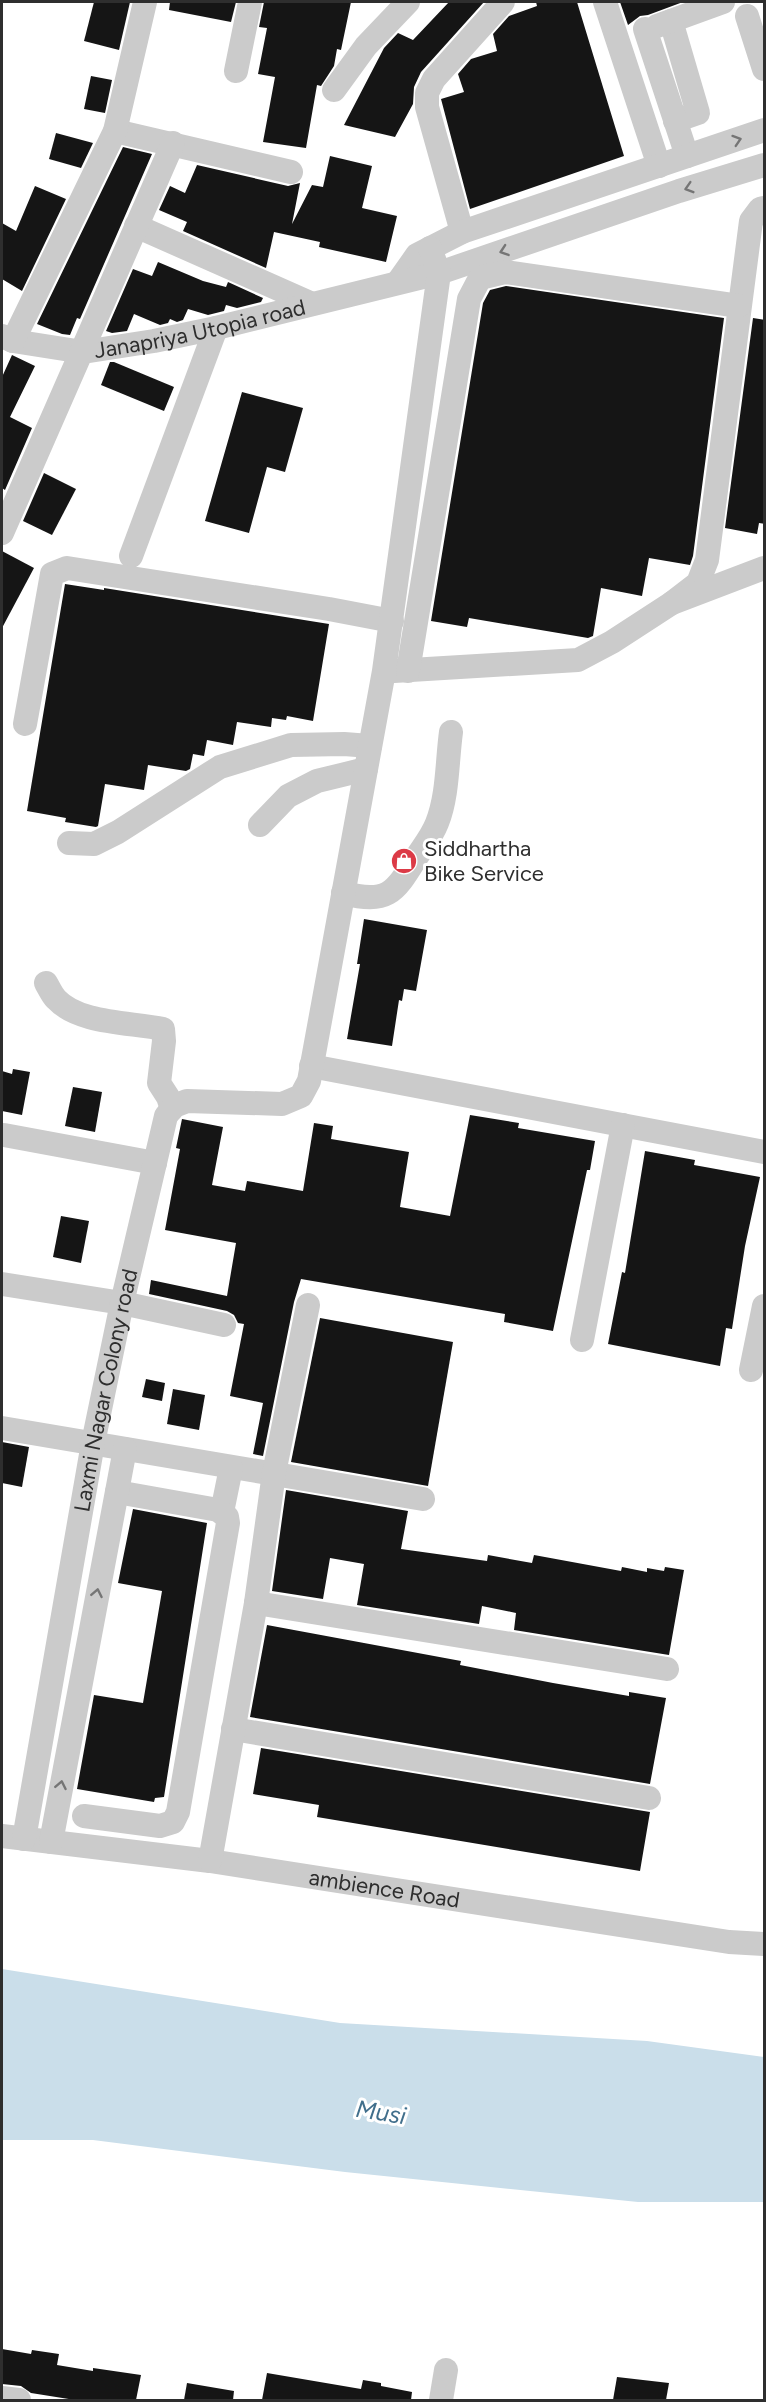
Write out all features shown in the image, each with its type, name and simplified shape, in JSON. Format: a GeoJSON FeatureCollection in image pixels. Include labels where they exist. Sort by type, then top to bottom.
{"type":"FeatureCollection","features":[{"type":"Feature","properties":{"kind":"street"},"geometry":{"type":"LineString","coordinates":[[7,339],[115,130],[145,2]]}},
{"type":"Feature","properties":{"kind":"street"},"geometry":{"type":"LineString","coordinates":[[236,71],[250,2]]}},
{"type":"Feature","properties":{"kind":"street"},"geometry":{"type":"LineString","coordinates":[[334,90],[366,46],[408,2]]}},
{"type":"Feature","properties":{"kind":"street"},"geometry":{"type":"LineString","coordinates":[[460,225],[427,108],[427,93],[434,80],[503,2]]}},
{"type":"Feature","properties":{"kind":"street"},"geometry":{"type":"LineString","coordinates":[[605,2],[659,166]]}},
{"type":"Feature","properties":{"kind":"street"},"geometry":{"type":"LineString","coordinates":[[618,40],[723,2]]}},
{"type":"Feature","properties":{"kind":"street"},"geometry":{"type":"LineString","coordinates":[[747,16],[765,69]]}},
{"type":"Feature","properties":{"kind":"street"},"geometry":{"type":"LineString","coordinates":[[670,21],[710,149]]}},
{"type":"Feature","properties":{"kind":"street"},"geometry":{"type":"LineString","coordinates":[[645,30],[687,156]]}},
{"type":"Feature","properties":{"kind":"street"},"geometry":{"type":"LineString","coordinates":[[643,122],[698,112]]}},
{"type":"Feature","properties":{"kind":"street"},"geometry":{"type":"LineString","coordinates":[[115,130],[291,172]]}},
{"type":"Feature","properties":{"kind":"street"},"geometry":{"type":"LineString","coordinates":[[484,217],[659,166],[765,130]]}},
{"type":"Feature","properties":{"kind":"street"},"geometry":{"type":"LineString","coordinates":[[4,519],[83,352],[173,143]]}},
{"type":"Feature","properties":{"kind":"street","name":"Janapriya Utopia road"},"geometry":{"type":"LineString","coordinates":[[7,339],[83,352],[216,328],[439,273],[668,195],[765,165]]}},
{"type":"Feature","properties":{"kind":"street"},"geometry":{"type":"LineString","coordinates":[[398,282],[417,255],[460,225],[610,171]]}},
{"type":"Feature","properties":{"kind":"street"},"geometry":{"type":"LineString","coordinates":[[384,671],[578,660],[612,642],[699,583],[707,560],[751,221],[760,209],[765,208]]}},
{"type":"Feature","properties":{"kind":"street"},"geometry":{"type":"LineString","coordinates":[[136,226],[310,303]]}},
{"type":"Feature","properties":{"kind":"street"},"geometry":{"type":"LineString","coordinates":[[46,983],[55,999],[70,1010],[90,1017],[163,1029],[164,1041],[159,1083],[168,1096],[172,1109],[187,1101],[282,1104],[301,1096],[309,1081],[392,621],[439,273],[430,248]]}},
{"type":"Feature","properties":{"kind":"street"},"geometry":{"type":"LineString","coordinates":[[408,671],[469,299],[480,278],[505,272],[739,306]]}},
{"type":"Feature","properties":{"kind":"street"},"geometry":{"type":"LineString","coordinates":[[131,556],[216,328]]}},
{"type":"Feature","properties":{"kind":"street"},"geometry":{"type":"LineString","coordinates":[[25,724],[52,574],[67,568],[392,621]]}},
{"type":"Feature","properties":{"kind":"street"},"geometry":{"type":"LineString","coordinates":[[672,603],[765,568]]}},
{"type":"Feature","properties":{"kind":"street"},"geometry":{"type":"LineString","coordinates":[[343,893],[377,898],[391,892],[404,880],[432,834],[442,810],[451,732]]}},
{"type":"Feature","properties":{"kind":"street"},"geometry":{"type":"LineString","coordinates":[[69,843],[94,844],[118,832],[220,767],[281,748],[312,743],[368,758]]}},
{"type":"Feature","properties":{"kind":"street"},"geometry":{"type":"LineString","coordinates":[[260,825],[288,796],[368,758]]}},
{"type":"Feature","properties":{"kind":"street"},"geometry":{"type":"LineString","coordinates":[[311,1066],[765,1152]]}},
{"type":"Feature","properties":{"kind":"street","name":"Laxmi Nagar Colony road"},"geometry":{"type":"LineString","coordinates":[[13,1838],[122,1303],[166,1116],[172,1109]]}},
{"type":"Feature","properties":{"kind":"street"},"geometry":{"type":"LineString","coordinates":[[582,1340],[623,1125]]}},
{"type":"Feature","properties":{"kind":"street"},"geometry":{"type":"LineString","coordinates":[[4,1135],[155,1162]]}},
{"type":"Feature","properties":{"kind":"street"},"geometry":{"type":"LineString","coordinates":[[2,1284],[122,1303],[224,1326]]}},
{"type":"Feature","properties":{"kind":"street"},"geometry":{"type":"LineString","coordinates":[[210,1861],[256,1603],[274,1473],[308,1305]]}},
{"type":"Feature","properties":{"kind":"street"},"geometry":{"type":"LineString","coordinates":[[751,1370],[765,1306]]}},
{"type":"Feature","properties":{"kind":"street"},"geometry":{"type":"LineString","coordinates":[[2,1428],[423,1499]]}},
{"type":"Feature","properties":{"kind":"street"},"geometry":{"type":"LineString","coordinates":[[51,1842],[125,1449]]}},
{"type":"Feature","properties":{"kind":"street"},"geometry":{"type":"LineString","coordinates":[[222,1512],[231,1468]]}},
{"type":"Feature","properties":{"kind":"street"},"geometry":{"type":"LineString","coordinates":[[84,1816],[160,1826],[173,1822],[178,1812],[228,1523],[219,1510],[117,1492]]}},
{"type":"Feature","properties":{"kind":"street"},"geometry":{"type":"LineString","coordinates":[[256,1603],[667,1669]]}},
{"type":"Feature","properties":{"kind":"street"},"geometry":{"type":"LineString","coordinates":[[233,1730],[648,1798]]}},
{"type":"Feature","properties":{"kind":"street","name":"ambience Road"},"geometry":{"type":"LineString","coordinates":[[13,1838],[210,1861],[729,1942],[765,1944]]}},
{"type":"Feature","properties":{"kind":"street"},"geometry":{"type":"LineString","coordinates":[[441,2400],[446,2370]]}},
{"type":"Feature","properties":{"kind":"street"},"geometry":{"type":"LineString","coordinates":[[2,2398],[19,2400]]}},
{"type":"Feature","properties":{"kind":"water","name":"Musi"},"geometry":{"type":"Polygon","coordinates":[[[2,1969],[340,2023],[647,2041],[764,2057],[764,2202],[638,2202],[345,2172],[93,2140],[2,2140],[2,1969]]]}},
{"type":"Feature","properties":{"kind":"building"},"geometry":{"type":"Polygon","coordinates":[[[94,2],[130,2],[119,50],[84,41],[94,2]]]}},
{"type":"Feature","properties":{"kind":"building"},"geometry":{"type":"Polygon","coordinates":[[[170,2],[236,2],[231,22],[169,10],[170,2]]]}},
{"type":"Feature","properties":{"kind":"building"},"geometry":{"type":"Polygon","coordinates":[[[264,2],[351,2],[341,50],[337,49],[334,66],[321,86],[317,85],[306,148],[263,142],[275,77],[258,74],[267,28],[259,27],[264,2]]]}},
{"type":"Feature","properties":{"kind":"building"},"geometry":{"type":"Polygon","coordinates":[[[449,2],[484,2],[421,72],[414,87],[413,104],[395,137],[344,125],[384,48],[398,33],[413,40],[449,2]]]}},
{"type":"Feature","properties":{"kind":"building"},"geometry":{"type":"Polygon","coordinates":[[[536,2],[577,2],[624,156],[470,209],[441,99],[464,92],[458,74],[471,59],[497,51],[493,34],[509,16],[537,6],[536,2]]]}},
{"type":"Feature","properties":{"kind":"building"},"geometry":{"type":"Polygon","coordinates":[[[620,2],[683,2],[640,16],[628,25],[620,2]]]}},
{"type":"Feature","properties":{"kind":"building"},"geometry":{"type":"Polygon","coordinates":[[[91,76],[112,80],[105,113],[84,109],[91,76]]]}},
{"type":"Feature","properties":{"kind":"building"},"geometry":{"type":"Polygon","coordinates":[[[56,133],[93,143],[81,168],[49,159],[56,133]]]}},
{"type":"Feature","properties":{"kind":"building"},"geometry":{"type":"Polygon","coordinates":[[[123,147],[152,154],[80,319],[77,318],[70,335],[37,324],[123,147]]]}},
{"type":"Feature","properties":{"kind":"building"},"geometry":{"type":"Polygon","coordinates":[[[330,156],[372,166],[362,208],[397,216],[386,262],[319,247],[320,242],[274,232],[266,268],[183,231],[187,222],[159,210],[170,186],[185,193],[197,165],[288,186],[300,183],[292,224],[312,185],[323,187],[330,156]]]}},
{"type":"Feature","properties":{"kind":"building"},"geometry":{"type":"Polygon","coordinates":[[[35,186],[66,199],[22,291],[2,279],[2,223],[16,231],[35,186]]]}},
{"type":"Feature","properties":{"kind":"building"},"geometry":{"type":"Polygon","coordinates":[[[158,262],[203,281],[226,287],[228,282],[263,298],[261,302],[237,308],[226,305],[224,311],[208,315],[188,309],[183,320],[177,322],[170,319],[168,323],[160,325],[134,314],[127,331],[112,333],[106,331],[133,269],[152,276],[158,262]]]}},
{"type":"Feature","properties":{"kind":"building"},"geometry":{"type":"Polygon","coordinates":[[[506,286],[724,318],[690,565],[649,558],[642,596],[601,588],[593,636],[588,638],[469,618],[467,627],[431,621],[483,303],[490,290],[506,286]]]}},
{"type":"Feature","properties":{"kind":"building"},"geometry":{"type":"Polygon","coordinates":[[[753,318],[765,320],[765,524],[759,523],[757,534],[725,528],[753,318]]]}},
{"type":"Feature","properties":{"kind":"building"},"geometry":{"type":"Polygon","coordinates":[[[12,355],[35,366],[10,417],[32,428],[5,490],[2,488],[2,377],[12,355]]]}},
{"type":"Feature","properties":{"kind":"building"},"geometry":{"type":"Polygon","coordinates":[[[110,362],[174,387],[164,411],[101,385],[110,362]]]}},
{"type":"Feature","properties":{"kind":"building"},"geometry":{"type":"Polygon","coordinates":[[[242,392],[303,408],[285,472],[267,467],[249,533],[205,521],[242,392]]]}},
{"type":"Feature","properties":{"kind":"building"},"geometry":{"type":"Polygon","coordinates":[[[44,473],[76,489],[52,535],[23,521],[44,473]]]}},
{"type":"Feature","properties":{"kind":"building"},"geometry":{"type":"Polygon","coordinates":[[[2,551],[34,568],[2,628],[2,551]]]}},
{"type":"Feature","properties":{"kind":"building"},"geometry":{"type":"Polygon","coordinates":[[[65,584],[104,590],[104,588],[329,624],[313,721],[287,716],[286,720],[272,718],[271,727],[237,722],[233,745],[207,740],[204,756],[193,754],[190,769],[186,771],[148,765],[144,790],[105,784],[96,827],[65,822],[66,818],[27,811],[65,584]]]}},
{"type":"Feature","properties":{"kind":"building"},"geometry":{"type":"Polygon","coordinates":[[[364,919],[427,930],[416,991],[404,989],[402,1001],[399,1000],[392,1046],[347,1039],[360,964],[357,964],[364,919]]]}},
{"type":"Feature","properties":{"kind":"building"},"geometry":{"type":"Polygon","coordinates":[[[13,1069],[30,1072],[22,1115],[2,1111],[2,1071],[12,1074],[13,1069]]]}},
{"type":"Feature","properties":{"kind":"building"},"geometry":{"type":"Polygon","coordinates":[[[73,1087],[102,1092],[95,1132],[65,1126],[73,1087]]]}},
{"type":"Feature","properties":{"kind":"building"},"geometry":{"type":"Polygon","coordinates":[[[470,1115],[519,1123],[518,1128],[595,1141],[553,1331],[504,1322],[505,1314],[301,1279],[294,1302],[263,1456],[253,1454],[263,1403],[230,1396],[244,1324],[238,1323],[234,1315],[227,1311],[149,1294],[151,1280],[227,1296],[236,1243],[165,1230],[180,1149],[176,1148],[182,1119],[223,1127],[212,1185],[245,1191],[247,1181],[303,1191],[314,1123],[333,1126],[331,1139],[409,1152],[400,1207],[450,1216],[470,1115]]]}},
{"type":"Feature","properties":{"kind":"building"},"geometry":{"type":"Polygon","coordinates":[[[645,1151],[695,1160],[694,1165],[760,1177],[745,1246],[732,1329],[726,1328],[720,1366],[608,1344],[622,1272],[625,1273],[645,1151]]]}},
{"type":"Feature","properties":{"kind":"building"},"geometry":{"type":"Polygon","coordinates":[[[61,1216],[89,1221],[81,1263],[53,1257],[61,1216]]]}},
{"type":"Feature","properties":{"kind":"building"},"geometry":{"type":"Polygon","coordinates":[[[320,1318],[453,1342],[428,1486],[291,1462],[320,1318]]]}},
{"type":"Feature","properties":{"kind":"building"},"geometry":{"type":"Polygon","coordinates":[[[146,1379],[165,1383],[162,1401],[142,1397],[146,1379]]]}},
{"type":"Feature","properties":{"kind":"building"},"geometry":{"type":"Polygon","coordinates":[[[173,1389],[205,1395],[199,1430],[167,1424],[173,1389]]]}},
{"type":"Feature","properties":{"kind":"building"},"geometry":{"type":"Polygon","coordinates":[[[2,1442],[29,1447],[22,1487],[2,1483],[2,1442]]]}},
{"type":"Feature","properties":{"kind":"building"},"geometry":{"type":"Polygon","coordinates":[[[286,1490],[408,1511],[401,1549],[487,1561],[488,1555],[532,1563],[534,1555],[621,1571],[622,1567],[647,1572],[647,1568],[664,1571],[665,1567],[684,1570],[669,1655],[514,1630],[516,1613],[482,1606],[479,1624],[357,1605],[364,1564],[330,1558],[323,1599],[272,1591],[286,1490]]]}},
{"type":"Feature","properties":{"kind":"building"},"geometry":{"type":"Polygon","coordinates":[[[133,1509],[207,1523],[164,1797],[155,1798],[154,1802],[77,1789],[94,1695],[143,1703],[162,1591],[118,1583],[133,1509]]]}},
{"type":"Feature","properties":{"kind":"building"},"geometry":{"type":"Polygon","coordinates":[[[267,1625],[461,1661],[460,1665],[553,1683],[629,1696],[629,1692],[666,1698],[650,1784],[250,1717],[267,1625]]]}},
{"type":"Feature","properties":{"kind":"building"},"geometry":{"type":"Polygon","coordinates":[[[261,1748],[650,1812],[640,1871],[317,1817],[319,1805],[253,1794],[261,1748]]]}},
{"type":"Feature","properties":{"kind":"building"},"geometry":{"type":"Polygon","coordinates":[[[2,2349],[31,2354],[32,2350],[59,2354],[57,2365],[141,2375],[136,2400],[75,2400],[31,2393],[21,2386],[2,2384],[2,2349]]]}},
{"type":"Feature","properties":{"kind":"building"},"geometry":{"type":"Polygon","coordinates":[[[267,2373],[361,2389],[363,2380],[381,2383],[381,2386],[412,2392],[411,2400],[262,2400],[267,2373]]]}},
{"type":"Feature","properties":{"kind":"building"},"geometry":{"type":"Polygon","coordinates":[[[617,2377],[669,2383],[666,2400],[613,2400],[617,2377]]]}},
{"type":"Feature","properties":{"kind":"building"},"geometry":{"type":"Polygon","coordinates":[[[187,2383],[234,2391],[233,2400],[184,2400],[187,2383]]]}},
{"type":"Feature","properties":{"kind":"place","name":"Siddhartha Bike Service"},"geometry":{"type":"Point","coordinates":[404,861]}}]}
